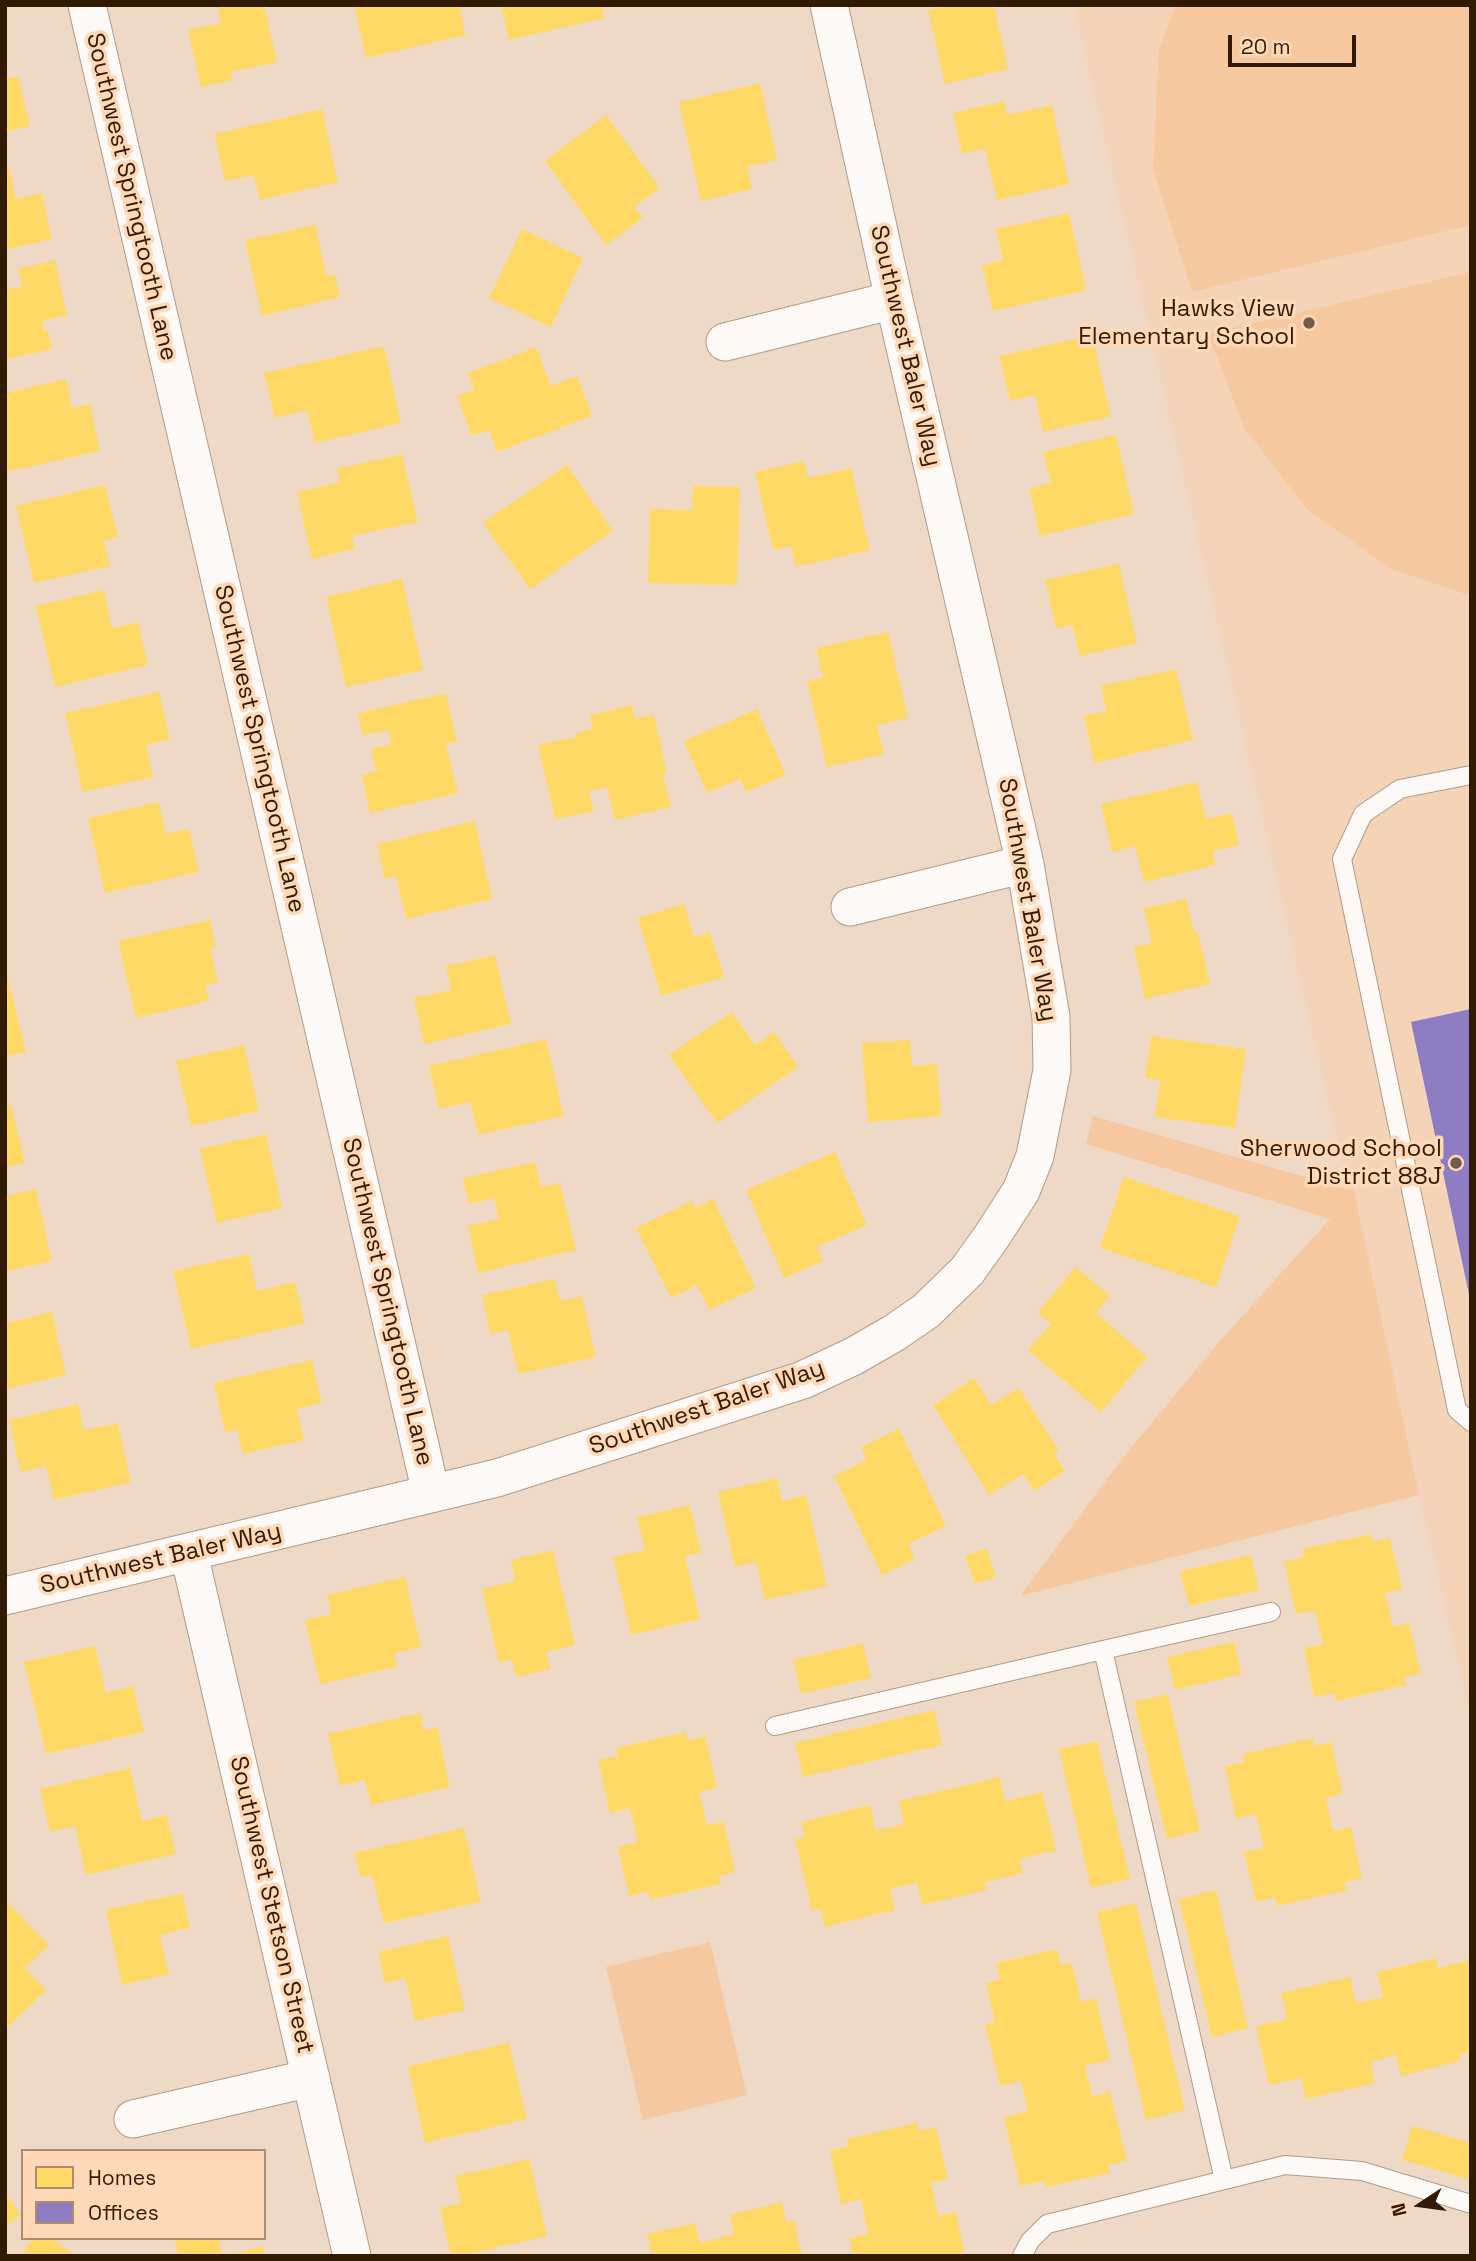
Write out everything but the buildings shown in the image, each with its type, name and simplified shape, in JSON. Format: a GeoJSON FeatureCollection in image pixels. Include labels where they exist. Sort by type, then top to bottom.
{"type":"FeatureCollection","features":[{"type":"Feature","properties":{"kind":"street","name":"Southwest Springtooth Lane"},"geometry":{"type":"LineString","coordinates":[[87,5],[431,1493]]}},
{"type":"Feature","properties":{"kind":"street","name":"Southwest Baler Way"},"geometry":{"type":"LineString","coordinates":[[5,1596],[497,1478],[803,1380],[894,1334],[926,1311],[967,1271],[1021,1191],[1042,1124],[1052,1070],[1051,1017],[1025,864],[894,300],[829,5]]}},
{"type":"Feature","properties":{"kind":"street"},"geometry":{"type":"LineString","coordinates":[[725,342],[894,300]]}},
{"type":"Feature","properties":{"kind":"street"},"geometry":{"type":"LineString","coordinates":[[850,907],[1025,864]]}},
{"type":"Feature","properties":{"kind":"street","name":"Southwest Stetson Street"},"geometry":{"type":"LineString","coordinates":[[189,1554],[352,2256]]}},
{"type":"Feature","properties":{"kind":"street"},"geometry":{"type":"LineString","coordinates":[[133,2119],[311,2078]]}},
{"type":"Feature","properties":{"kind":"lane"},"geometry":{"type":"LineString","coordinates":[[1471,775],[1400,789],[1363,814],[1342,859],[1457,1410],[1471,1422]]}},
{"type":"Feature","properties":{"kind":"lane"},"geometry":{"type":"LineString","coordinates":[[775,1726],[1271,1612]]}},
{"type":"Feature","properties":{"kind":"lane"},"geometry":{"type":"LineString","coordinates":[[1102,1650],[1224,2180]]}},
{"type":"Feature","properties":{"kind":"lane"},"geometry":{"type":"LineString","coordinates":[[1022,2256],[1030,2241],[1047,2224],[1285,2165],[1362,2171],[1471,2204]]}},
{"type":"Feature","properties":{"kind":"shaded area","name":"Hawks View Elementary School"},"geometry":{"type":"Polygon","coordinates":[[[1074,5],[1471,5],[1471,1717],[1233,689],[1074,5]]]}},
{"type":"Feature","properties":{"kind":"shaded area"},"geometry":{"type":"Polygon","coordinates":[[[1176,5],[1471,5],[1471,225],[1192,292],[1153,168],[1159,50],[1176,5]]]}},
{"type":"Feature","properties":{"kind":"shaded area"},"geometry":{"type":"Polygon","coordinates":[[[1471,272],[1471,596],[1389,568],[1307,509],[1245,429],[1208,334],[1471,272]]]}},
{"type":"Feature","properties":{"kind":"shaded area"},"geometry":{"type":"Polygon","coordinates":[[[1093,1116],[1354,1191],[1419,1495],[1020,1596],[1121,1460],[1219,1342],[1330,1219],[1086,1144],[1093,1116]]]}},
{"type":"Feature","properties":{"kind":"shaded area"},"geometry":{"type":"Polygon","coordinates":[[[710,1942],[747,2095],[643,2120],[606,1967],[710,1942]]]}},
{"type":"Feature","properties":{"kind":"place","name":"Hawks View Elementary School"},"geometry":{"type":"Point","coordinates":[1309,323]}},
{"type":"Feature","properties":{"kind":"place","name":"Sherwood School District 88J"},"geometry":{"type":"Point","coordinates":[1456,1163]}}]}
